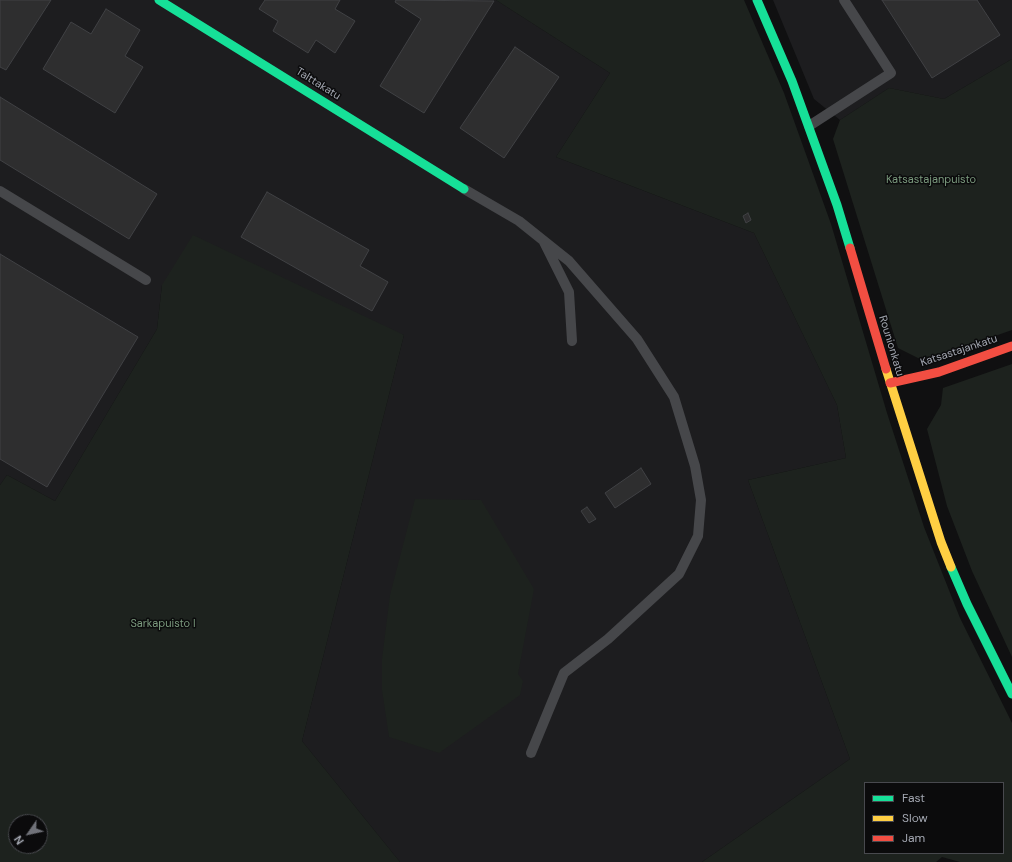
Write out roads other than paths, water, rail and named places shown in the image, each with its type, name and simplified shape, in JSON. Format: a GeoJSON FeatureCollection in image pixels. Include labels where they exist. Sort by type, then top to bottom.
{"type":"FeatureCollection","features":[{"type":"Feature","properties":{"kind":"main road","name":"Talttakatu"},"geometry":{"type":"LineString","coordinates":[[159,0],[464,189]]}},
{"type":"Feature","properties":{"kind":"main road","name":"Rounionkatu"},"geometry":{"type":"LineString","coordinates":[[757,0],[792,81],[837,205],[890,383],[941,542],[967,604],[1012,694]]}},
{"type":"Feature","properties":{"kind":"main road","name":"Katsastajankatu"},"geometry":{"type":"LineString","coordinates":[[890,383],[940,372],[1012,346]]}},
{"type":"Feature","properties":{"kind":"lane"},"geometry":{"type":"LineString","coordinates":[[809,126],[891,73],[844,0]]}},
{"type":"Feature","properties":{"kind":"lane"},"geometry":{"type":"LineString","coordinates":[[464,189],[519,221],[543,239],[582,275],[637,339],[674,397],[695,466],[701,500],[698,536],[679,574],[608,639],[564,673],[531,753]]}},
{"type":"Feature","properties":{"kind":"lane"},"geometry":{"type":"LineString","coordinates":[[0,191],[146,280]]}},
{"type":"Feature","properties":{"kind":"lane"},"geometry":{"type":"LineString","coordinates":[[543,239],[569,292],[572,341]]}},
{"type":"Feature","properties":{"kind":"park label","name":"Katsastajanpuisto"},"geometry":{"type":"Point","coordinates":[931,180]}},
{"type":"Feature","properties":{"kind":"park label","name":"Sarkapuisto I"},"geometry":{"type":"Point","coordinates":[163,624]}}]}
